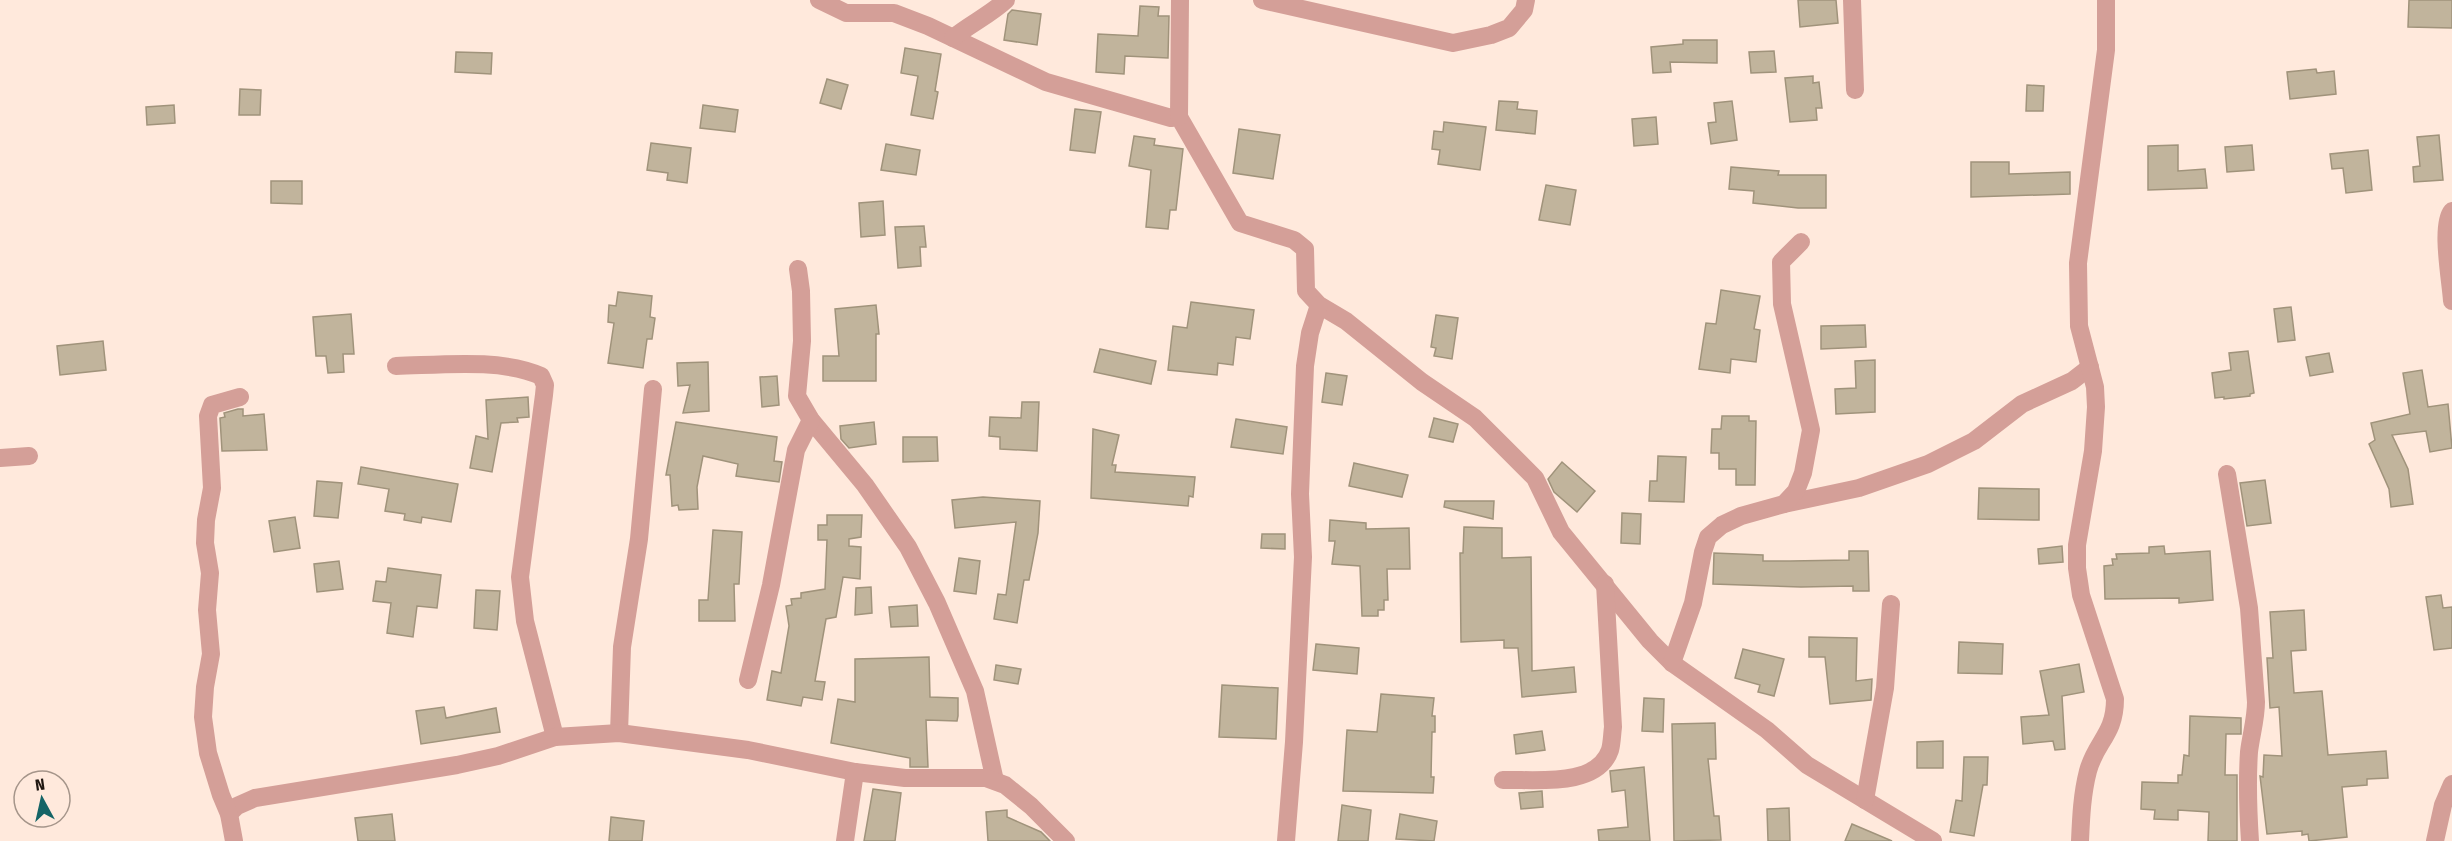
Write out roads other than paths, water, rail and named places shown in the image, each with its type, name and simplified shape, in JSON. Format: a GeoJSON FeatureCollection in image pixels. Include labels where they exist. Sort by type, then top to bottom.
{"type":"FeatureCollection","features":[{"type":"Feature","properties":{"kind":"street"},"geometry":{"type":"LineString","coordinates":[[819,0],[846,13],[894,13],[1046,82],[1171,118],[1179,117]]}},
{"type":"Feature","properties":{"kind":"street"},"geometry":{"type":"LineString","coordinates":[[953,38],[1006,0]]}},
{"type":"Feature","properties":{"kind":"street"},"geometry":{"type":"LineString","coordinates":[[1180,0],[1179,117],[1240,223],[1294,240],[1305,249],[1306,291],[1319,305],[1346,321],[1422,382],[1475,418],[1535,478],[1561,532],[1650,641],[1672,663],[1767,730],[1807,765],[1933,841]]}},
{"type":"Feature","properties":{"kind":"street"},"geometry":{"type":"LineString","coordinates":[[1262,0],[1453,43],[1491,35],[1509,28],[1524,10],[1526,0]]}},
{"type":"Feature","properties":{"kind":"street"},"geometry":{"type":"LineString","coordinates":[[1852,0],[1854,90]]}},
{"type":"Feature","properties":{"kind":"street"},"geometry":{"type":"LineString","coordinates":[[2080,841],[2088,772],[2095,752],[2111,728],[2115,715],[2115,699],[2081,595],[2077,568],[2077,545],[2096,430],[2095,387],[2079,326],[2078,263],[2106,50],[2106,0]]}},
{"type":"Feature","properties":{"kind":"street"},"geometry":{"type":"LineString","coordinates":[[2452,212],[2448,216],[2447,245],[2452,301]]}},
{"type":"Feature","properties":{"kind":"street"},"geometry":{"type":"LineString","coordinates":[[1784,504],[1796,491],[1800,482],[1811,430],[1782,304],[1781,262],[1802,242]]}},
{"type":"Feature","properties":{"kind":"street"},"geometry":{"type":"LineString","coordinates":[[798,269],[802,340],[797,396],[811,420],[865,485],[908,547],[937,603],[975,692],[995,781]]}},
{"type":"Feature","properties":{"kind":"street"},"geometry":{"type":"LineString","coordinates":[[1286,841],[1294,742],[1303,568],[1300,494],[1305,366],[1310,333],[1319,305]]}},
{"type":"Feature","properties":{"kind":"street"},"geometry":{"type":"LineString","coordinates":[[396,366],[491,366],[526,369],[541,376],[545,385],[520,577],[525,621],[555,737]]}},
{"type":"Feature","properties":{"kind":"street"},"geometry":{"type":"LineString","coordinates":[[1672,663],[1693,603],[1708,537],[1722,525],[1741,516],[1784,504],[1859,488],[1928,464],[1974,441],[2022,404],[2072,381],[2090,367]]}},
{"type":"Feature","properties":{"kind":"street"},"geometry":{"type":"LineString","coordinates":[[619,733],[622,647],[639,539],[653,389]]}},
{"type":"Feature","properties":{"kind":"street"},"geometry":{"type":"LineString","coordinates":[[234,841],[229,814],[208,753],[203,717],[211,654],[207,610],[210,573],[205,543],[206,520],[212,488],[208,416],[212,405],[240,397]]}},
{"type":"Feature","properties":{"kind":"street"},"geometry":{"type":"LineString","coordinates":[[748,680],[771,585],[796,450],[811,420]]}},
{"type":"Feature","properties":{"kind":"street"},"geometry":{"type":"LineString","coordinates":[[0,458],[29,456]]}},
{"type":"Feature","properties":{"kind":"street"},"geometry":{"type":"LineString","coordinates":[[2227,474],[2249,608],[2256,702],[2256,716],[2249,750],[2247,804],[2250,841]]}},
{"type":"Feature","properties":{"kind":"street"},"geometry":{"type":"LineString","coordinates":[[1503,780],[1580,777],[1600,766],[1610,750],[1612,727],[1605,584]]}},
{"type":"Feature","properties":{"kind":"street"},"geometry":{"type":"LineString","coordinates":[[1865,800],[1885,688],[1891,604]]}},
{"type":"Feature","properties":{"kind":"street"},"geometry":{"type":"LineString","coordinates":[[229,814],[237,806],[255,798],[457,765],[498,756],[555,737],[619,733],[748,750],[855,772],[905,778],[986,778],[1005,785],[1031,806],[1066,841]]}},
{"type":"Feature","properties":{"kind":"street"},"geometry":{"type":"LineString","coordinates":[[845,841],[855,772]]}},
{"type":"Feature","properties":{"kind":"street"},"geometry":{"type":"LineString","coordinates":[[2435,841],[2443,805],[2452,784]]}}]}
